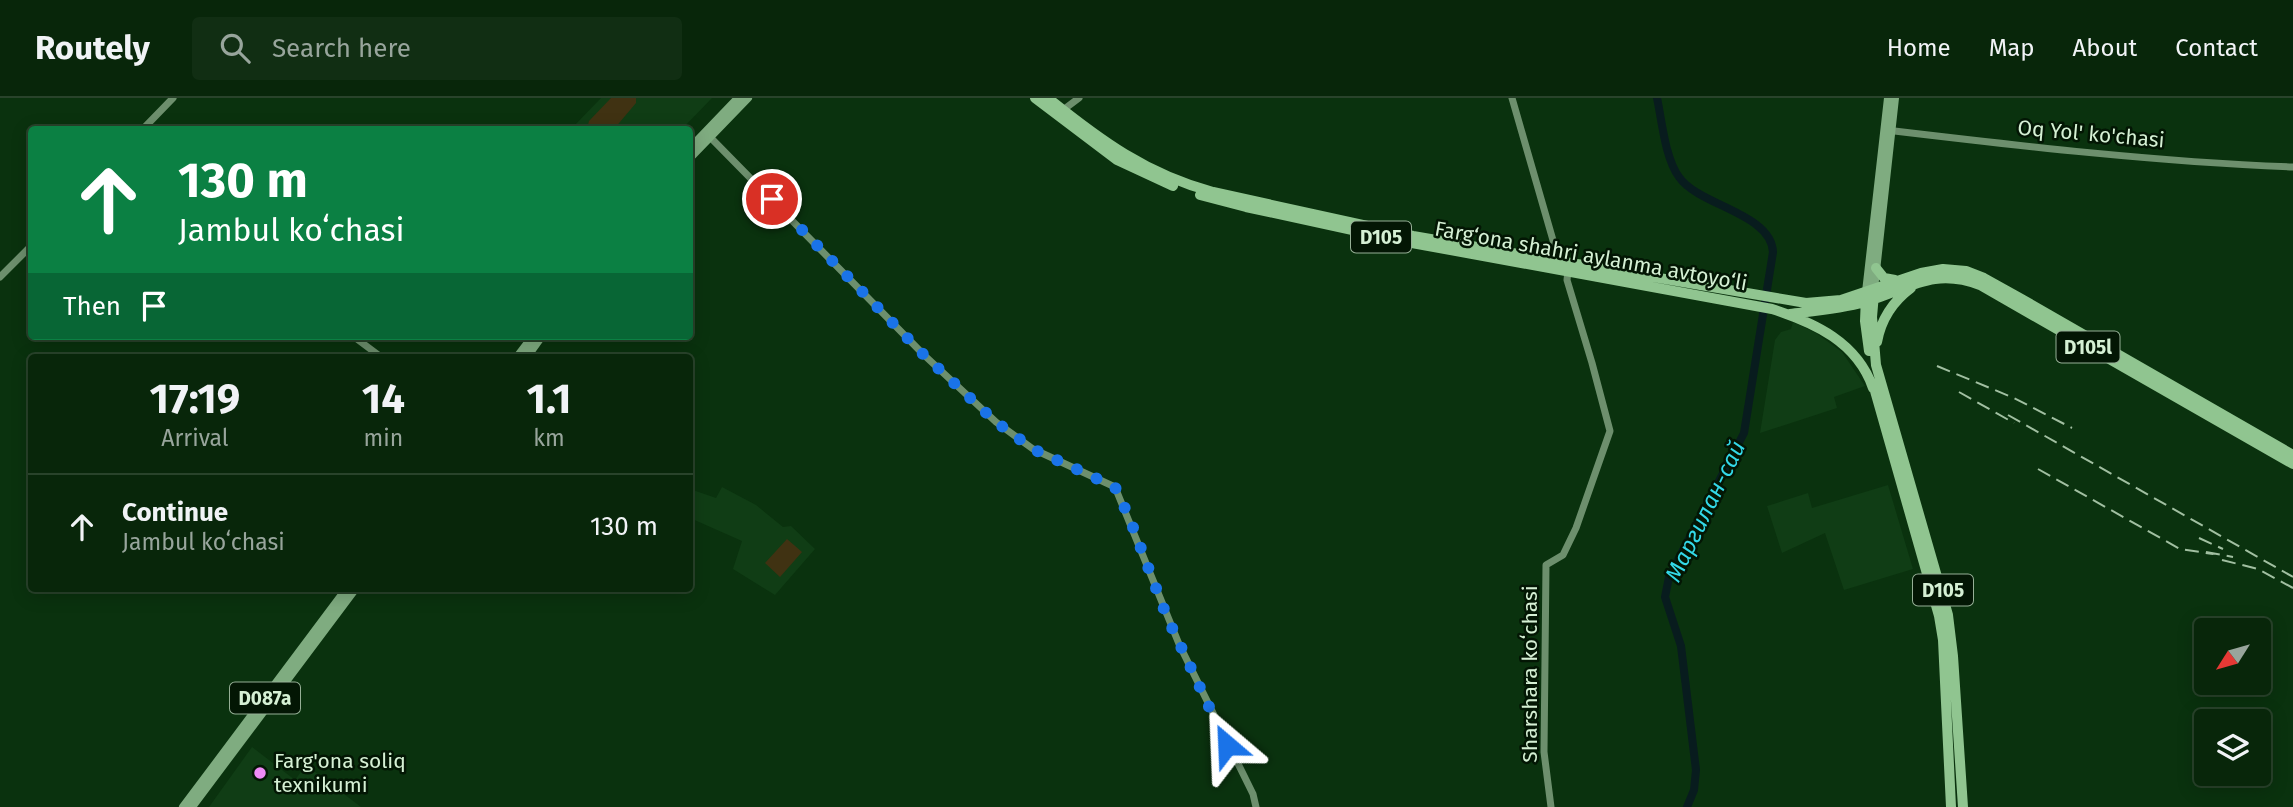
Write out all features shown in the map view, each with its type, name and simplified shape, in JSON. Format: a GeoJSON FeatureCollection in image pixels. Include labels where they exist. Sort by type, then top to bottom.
{"type":"FeatureCollection","features":[{"type":"Feature","properties":{"kind":"highway","name":"Farg‘ona shahri aylanma avtoyo‘li"},"geometry":{"type":"LineString","coordinates":[[1035,98],[1105,152],[1149,176],[1211,198],[1559,261],[1756,301]]}},
{"type":"Feature","properties":{"kind":"highway","name":"Farg‘ona shahri aylanma avtoyo‘li"},"geometry":{"type":"LineString","coordinates":[[1048,98],[1122,154],[1185,183],[1412,243],[1756,301]]}},
{"type":"Feature","properties":{"kind":"highway"},"geometry":{"type":"LineString","coordinates":[[1876,268],[1884,278],[1899,280]]}},
{"type":"Feature","properties":{"kind":"highway","name":"D105l"},"geometry":{"type":"LineString","coordinates":[[1870,295],[1899,280],[1932,270],[1966,271],[2293,464]]}},
{"type":"Feature","properties":{"kind":"highway","name":"D105l"},"geometry":{"type":"LineString","coordinates":[[1870,295],[1940,278],[1962,278],[2019,302],[2293,455]]}},
{"type":"Feature","properties":{"kind":"highway"},"geometry":{"type":"LineString","coordinates":[[1875,353],[1878,332],[1885,316],[1897,299],[1919,283]]}},
{"type":"Feature","properties":{"kind":"highway","name":"D105"},"geometry":{"type":"LineString","coordinates":[[1756,301],[1774,304],[1818,303],[1870,295]]}},
{"type":"Feature","properties":{"kind":"highway","name":"D105"},"geometry":{"type":"LineString","coordinates":[[1774,304],[1789,315],[1842,308],[1870,295]]}},
{"type":"Feature","properties":{"kind":"highway","name":"D105"},"geometry":{"type":"LineString","coordinates":[[1870,295],[1880,381],[1948,615],[1954,656],[1963,807]]}},
{"type":"Feature","properties":{"kind":"highway","name":"D105"},"geometry":{"type":"LineString","coordinates":[[1870,295],[1866,337],[1873,388],[1940,616],[1951,807]]}},
{"type":"Feature","properties":{"kind":"highway"},"geometry":{"type":"LineString","coordinates":[[1789,315],[1822,328],[1839,340],[1862,366],[1873,388]]}},
{"type":"Feature","properties":{"kind":"main road"},"geometry":{"type":"LineString","coordinates":[[693,145],[738,98]]}},
{"type":"Feature","properties":{"kind":"main road"},"geometry":{"type":"LineString","coordinates":[[693,155],[748,98]]}},
{"type":"Feature","properties":{"kind":"main road"},"geometry":{"type":"LineString","coordinates":[[1870,295],[1876,268],[1889,130],[1888,98]]}},
{"type":"Feature","properties":{"kind":"main road"},"geometry":{"type":"LineString","coordinates":[[1870,295],[1895,98]]}},
{"type":"Feature","properties":{"kind":"main road"},"geometry":{"type":"LineString","coordinates":[[519,354],[530,340]]}},
{"type":"Feature","properties":{"kind":"main road","name":"D087a"},"geometry":{"type":"LineString","coordinates":[[183,807],[344,592]]}},
{"type":"Feature","properties":{"kind":"main road","name":"D087a"},"geometry":{"type":"LineString","coordinates":[[192,807],[353,592]]}},
{"type":"Feature","properties":{"kind":"street"},"geometry":{"type":"LineString","coordinates":[[146,126],[173,98]]}},
{"type":"Feature","properties":{"kind":"street"},"geometry":{"type":"LineString","coordinates":[[1063,110],[1079,98]]}},
{"type":"Feature","properties":{"kind":"street"},"geometry":{"type":"LineString","coordinates":[[1512,98],[1559,261]]}},
{"type":"Feature","properties":{"kind":"street","name":"Oq Yol' ko'chasi"},"geometry":{"type":"LineString","coordinates":[[1889,130],[2182,160],[2293,167]]}},
{"type":"Feature","properties":{"kind":"street"},"geometry":{"type":"LineString","coordinates":[[710,137],[924,355],[996,422],[1033,449],[1115,487],[1188,665],[1253,794],[1256,807]]}},
{"type":"Feature","properties":{"kind":"street"},"geometry":{"type":"LineString","coordinates":[[0,277],[28,249]]}},
{"type":"Feature","properties":{"kind":"street","name":"Sharshara koʻchasi"},"geometry":{"type":"LineString","coordinates":[[1551,807],[1544,752],[1546,565],[1563,555],[1572,537],[1610,430],[1567,280],[1568,271]]}},
{"type":"Feature","properties":{"kind":"street"},"geometry":{"type":"LineString","coordinates":[[358,340],[377,354]]}},
{"type":"Feature","properties":{"kind":"shaded area"},"geometry":{"type":"Polygon","coordinates":[[[601,98],[712,98],[685,126],[574,126],[601,98]]]}},
{"type":"Feature","properties":{"kind":"shaded area"},"geometry":{"type":"Polygon","coordinates":[[[611,98],[636,98],[636,103],[617,126],[588,126],[589,121],[611,98]]]}},
{"type":"Feature","properties":{"kind":"shaded area"},"geometry":{"type":"Polygon","coordinates":[[[1793,322],[1816,333],[1842,352],[1865,386],[1834,397],[1837,408],[1760,433],[1775,340],[1781,332],[1791,329],[1793,322]]]}},
{"type":"Feature","properties":{"kind":"shaded area"},"geometry":{"type":"Polygon","coordinates":[[[1888,485],[1913,569],[1844,590],[1825,533],[1782,553],[1767,506],[1808,493],[1812,508],[1888,485]]]}},
{"type":"Feature","properties":{"kind":"shaded area"},"geometry":{"type":"Polygon","coordinates":[[[722,487],[756,505],[783,527],[791,526],[815,549],[775,595],[733,569],[742,541],[693,519],[693,490],[716,498],[722,487]]]}},
{"type":"Feature","properties":{"kind":"shaded area"},"geometry":{"type":"Polygon","coordinates":[[[787,539],[802,552],[780,577],[765,563],[787,539]]]}},
{"type":"Feature","properties":{"kind":"shaded area","name":"Farg'ona soliq texnikumi"},"geometry":{"type":"Polygon","coordinates":[[[252,747],[295,780],[306,765],[361,807],[209,807],[252,747]]]}},
{"type":"Feature","properties":{"kind":"waterway","name":"Маргилан-сай"},"geometry":{"type":"LineString","coordinates":[[1657,98],[1667,150],[1679,177],[1689,187],[1760,228],[1769,239],[1773,252],[1744,433],[1669,577],[1665,597],[1681,646],[1696,770],[1694,790],[1687,807]]}},
{"type":"Feature","properties":{"kind":"railway"},"geometry":{"type":"LineString","coordinates":[[1937,366],[2014,398],[2072,428]]}},
{"type":"Feature","properties":{"kind":"railway"},"geometry":{"type":"LineString","coordinates":[[1959,392],[2014,423]]}},
{"type":"Feature","properties":{"kind":"railway"},"geometry":{"type":"LineString","coordinates":[[2008,415],[2293,577]]}},
{"type":"Feature","properties":{"kind":"railway"},"geometry":{"type":"LineString","coordinates":[[2038,469],[2180,549],[2213,554]]}},
{"type":"Feature","properties":{"kind":"railway"},"geometry":{"type":"LineString","coordinates":[[2199,538],[2223,549]]}},
{"type":"Feature","properties":{"kind":"railway"},"geometry":{"type":"LineString","coordinates":[[2206,552],[2233,557]]}},
{"type":"Feature","properties":{"kind":"railway"},"geometry":{"type":"LineString","coordinates":[[2222,560],[2258,569],[2293,588]]}},
{"type":"Feature","properties":{"kind":"place","name":"Farg'ona soliq texnikumi"},"geometry":{"type":"Point","coordinates":[260,773]}},
{"type":"Feature","properties":{"kind":"route"},"geometry":{"type":"LineString","coordinates":[[772,199],[924,355],[996,422],[1033,449],[1115,487],[1167,617],[1227,745]]}}]}
